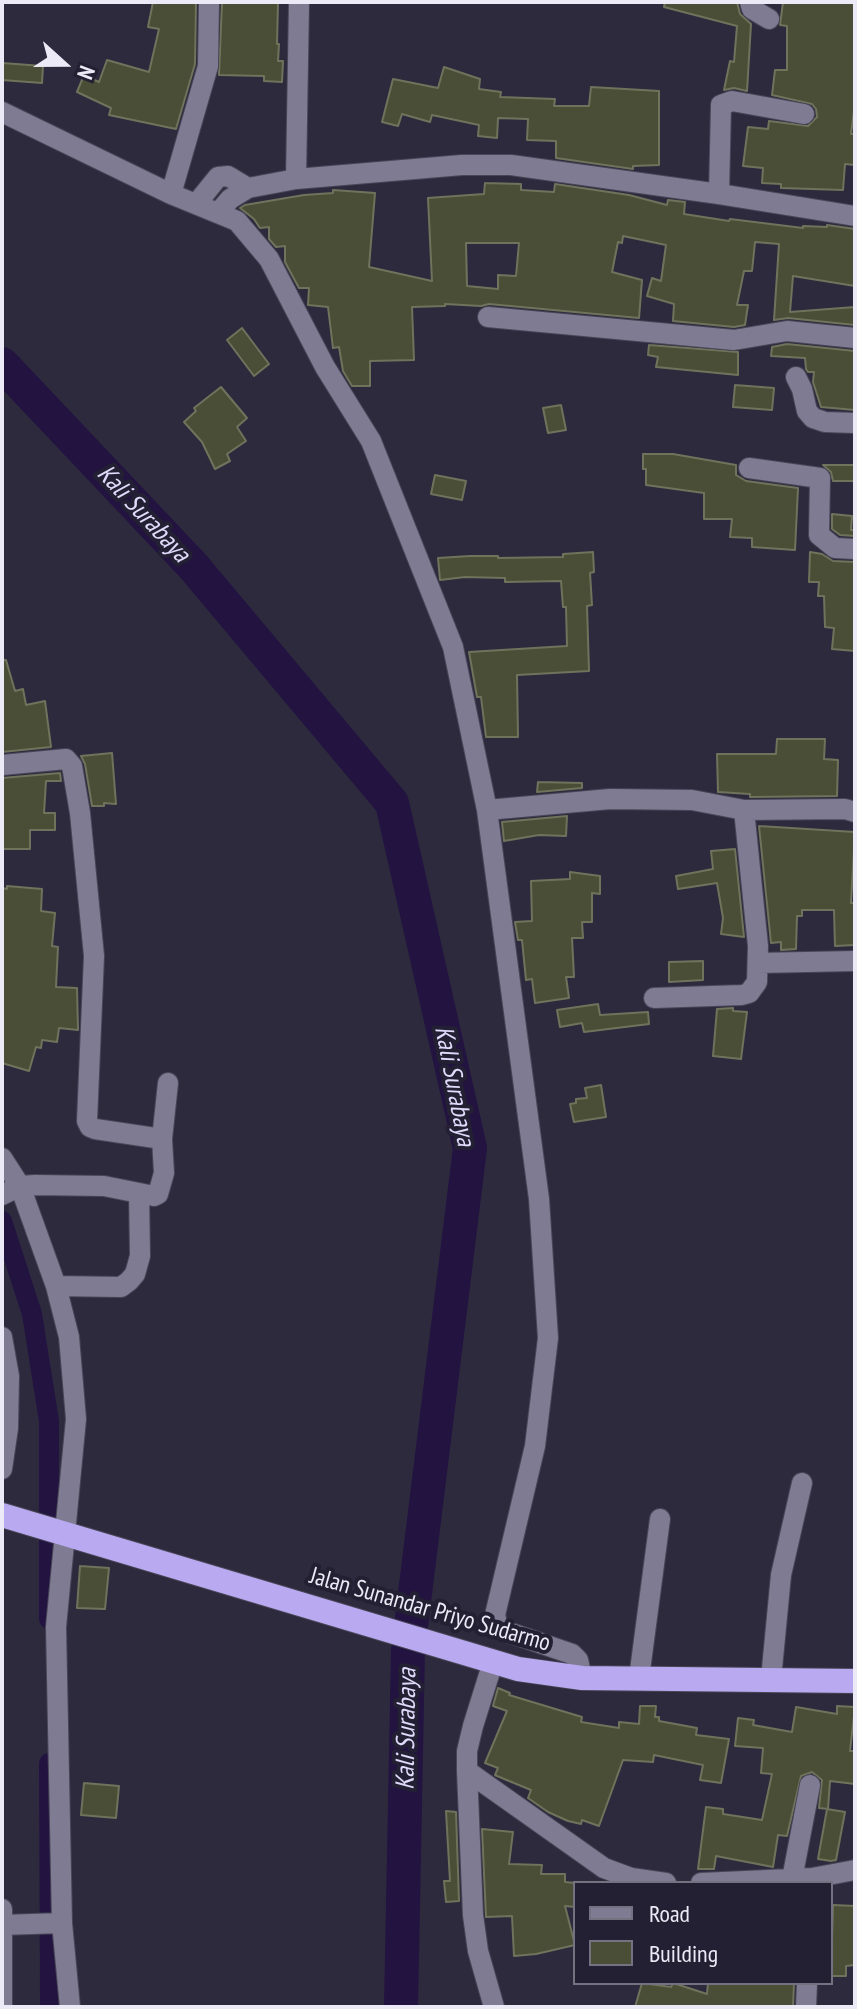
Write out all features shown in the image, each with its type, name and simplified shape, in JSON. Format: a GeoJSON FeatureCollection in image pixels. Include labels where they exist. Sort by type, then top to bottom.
{"type":"FeatureCollection","features":[{"type":"Feature","properties":{"kind":"highway","name":"Jalan Sunandar Priyo Sudarmo"},"geometry":{"type":"LineString","coordinates":[[6,1516],[487,1660],[582,1678],[855,1681]]}},
{"type":"Feature","properties":{"kind":"street"},"geometry":{"type":"LineString","coordinates":[[171,194],[208,66],[209,2]]}},
{"type":"Feature","properties":{"kind":"street"},"geometry":{"type":"LineString","coordinates":[[296,179],[299,2]]}},
{"type":"Feature","properties":{"kind":"street"},"geometry":{"type":"LineString","coordinates":[[750,2],[752,9],[769,19]]}},
{"type":"Feature","properties":{"kind":"street"},"geometry":{"type":"LineString","coordinates":[[719,194],[721,105],[725,102],[804,114]]}},
{"type":"Feature","properties":{"kind":"street"},"geometry":{"type":"LineString","coordinates":[[2,112],[171,194],[237,221],[269,259],[325,367],[371,441],[453,647],[487,810],[539,1199],[548,1338],[535,1446],[495,1615],[497,1624],[505,1631],[572,1654],[578,1660],[582,1678]]}},
{"type":"Feature","properties":{"kind":"street"},"geometry":{"type":"LineString","coordinates":[[219,212],[230,199],[248,188],[296,179],[462,165],[511,165],[855,216]]}},
{"type":"Feature","properties":{"kind":"street"},"geometry":{"type":"LineString","coordinates":[[197,203],[218,177],[228,176],[248,188]]}},
{"type":"Feature","properties":{"kind":"street"},"geometry":{"type":"LineString","coordinates":[[488,317],[734,340],[787,331],[855,338]]}},
{"type":"Feature","properties":{"kind":"street"},"geometry":{"type":"LineString","coordinates":[[796,377],[807,411],[813,418],[825,422],[855,423]]}},
{"type":"Feature","properties":{"kind":"street"},"geometry":{"type":"LineString","coordinates":[[749,468],[820,478],[819,535],[835,548],[855,549]]}},
{"type":"Feature","properties":{"kind":"street"},"geometry":{"type":"LineString","coordinates":[[2,765],[66,759],[72,766],[80,813],[94,956],[87,1121],[95,1129],[162,1139]]}},
{"type":"Feature","properties":{"kind":"street"},"geometry":{"type":"LineString","coordinates":[[487,810],[610,799],[692,800],[744,810],[845,809],[855,812]]}},
{"type":"Feature","properties":{"kind":"street"},"geometry":{"type":"LineString","coordinates":[[654,998],[742,995],[749,993],[757,982],[758,963],[744,810]]}},
{"type":"Feature","properties":{"kind":"street"},"geometry":{"type":"LineString","coordinates":[[758,963],[855,961]]}},
{"type":"Feature","properties":{"kind":"street"},"geometry":{"type":"LineString","coordinates":[[11,1191],[104,1186],[154,1196],[162,1190],[162,1139],[168,1083]]}},
{"type":"Feature","properties":{"kind":"street"},"geometry":{"type":"LineString","coordinates":[[2,1158],[11,1191],[56,1286],[69,1337],[76,1419],[62,1532],[56,1627],[57,1923],[70,2007]]}},
{"type":"Feature","properties":{"kind":"street"},"geometry":{"type":"LineString","coordinates":[[56,1286],[121,1287],[129,1281],[135,1274],[140,1256],[139,1193]]}},
{"type":"Feature","properties":{"kind":"street"},"geometry":{"type":"LineString","coordinates":[[2,1337],[9,1376],[8,1428],[2,1469]]}},
{"type":"Feature","properties":{"kind":"street"},"geometry":{"type":"LineString","coordinates":[[771,1679],[781,1575],[802,1483]]}},
{"type":"Feature","properties":{"kind":"street"},"geometry":{"type":"LineString","coordinates":[[639,1678],[660,1519]]}},
{"type":"Feature","properties":{"kind":"street"},"geometry":{"type":"LineString","coordinates":[[487,1660],[467,1751],[467,1771],[473,1915],[478,1951],[494,2007]]}},
{"type":"Feature","properties":{"kind":"street"},"geometry":{"type":"LineString","coordinates":[[467,1771],[604,1868],[631,1878],[652,1881]]}},
{"type":"Feature","properties":{"kind":"street"},"geometry":{"type":"LineString","coordinates":[[805,1880],[810,1785]]}},
{"type":"Feature","properties":{"kind":"street"},"geometry":{"type":"LineString","coordinates":[[770,1881],[805,1880],[855,1870]]}},
{"type":"Feature","properties":{"kind":"street"},"geometry":{"type":"LineString","coordinates":[[2,2007],[7,1919],[57,1923]]}},
{"type":"Feature","properties":{"kind":"street"},"geometry":{"type":"LineString","coordinates":[[806,2007],[807,1985]]}},
{"type":"Feature","properties":{"kind":"building"},"geometry":{"type":"Polygon","coordinates":[[[153,2],[196,2],[195,64],[176,129],[109,115],[111,108],[77,92],[84,75],[99,82],[107,60],[149,72],[159,29],[148,27],[153,2]]]}},
{"type":"Feature","properties":{"kind":"building"},"geometry":{"type":"Polygon","coordinates":[[[222,2],[278,2],[277,44],[278,61],[283,61],[282,82],[264,81],[264,76],[219,75],[222,2]]]}},
{"type":"Feature","properties":{"kind":"building"},"geometry":{"type":"Polygon","coordinates":[[[665,2],[737,2],[740,14],[751,24],[747,91],[734,88],[724,90],[730,61],[734,62],[737,26],[664,7],[665,2]]]}},
{"type":"Feature","properties":{"kind":"building"},"geometry":{"type":"Polygon","coordinates":[[[783,2],[855,2],[855,103],[851,134],[855,134],[855,165],[845,164],[843,190],[781,188],[781,184],[762,183],[763,168],[743,166],[748,127],[768,129],[769,121],[808,126],[817,117],[812,104],[772,95],[775,70],[787,70],[787,26],[780,25],[783,2]]]}},
{"type":"Feature","properties":{"kind":"building"},"geometry":{"type":"Polygon","coordinates":[[[2,63],[43,66],[42,83],[2,80],[2,63]]]}},
{"type":"Feature","properties":{"kind":"building"},"geometry":{"type":"Polygon","coordinates":[[[444,67],[480,79],[479,89],[501,92],[500,97],[555,99],[554,106],[589,106],[591,87],[659,91],[659,165],[633,166],[633,169],[556,158],[556,141],[527,140],[528,119],[498,118],[497,138],[478,136],[479,125],[432,115],[430,122],[402,114],[398,126],[382,122],[393,79],[438,88],[444,67]]]}},
{"type":"Feature","properties":{"kind":"building"},"geometry":{"type":"Polygon","coordinates":[[[485,183],[521,184],[521,190],[554,192],[555,184],[629,195],[667,205],[668,200],[685,202],[684,214],[729,221],[855,229],[855,286],[793,276],[790,312],[855,307],[855,325],[788,318],[774,320],[779,244],[755,242],[752,271],[744,271],[737,305],[748,305],[745,325],[734,327],[673,321],[674,304],[647,296],[652,278],[661,281],[666,245],[623,236],[622,243],[618,242],[612,272],[642,280],[639,318],[489,304],[412,307],[414,360],[370,361],[370,386],[352,386],[343,371],[339,347],[333,348],[328,307],[308,305],[309,288],[299,288],[285,262],[285,246],[276,247],[269,239],[269,227],[260,228],[240,208],[304,195],[333,193],[333,190],[375,193],[369,267],[432,281],[428,198],[484,194],[485,183]],[[466,243],[467,286],[498,289],[498,275],[516,276],[519,243],[466,243]]]}},
{"type":"Feature","properties":{"kind":"building"},"geometry":{"type":"Polygon","coordinates":[[[242,328],[269,364],[254,376],[227,340],[242,328]]]}},
{"type":"Feature","properties":{"kind":"building"},"geometry":{"type":"Polygon","coordinates":[[[787,344],[855,351],[855,410],[821,407],[813,382],[814,372],[806,369],[805,358],[771,356],[772,347],[787,344]]]}},
{"type":"Feature","properties":{"kind":"building"},"geometry":{"type":"Polygon","coordinates":[[[649,345],[738,352],[738,375],[656,367],[658,357],[648,355],[649,345]]]}},
{"type":"Feature","properties":{"kind":"building"},"geometry":{"type":"Polygon","coordinates":[[[735,385],[774,388],[772,410],[733,407],[735,385]]]}},
{"type":"Feature","properties":{"kind":"building"},"geometry":{"type":"Polygon","coordinates":[[[221,387],[247,418],[237,427],[246,441],[227,454],[230,461],[215,469],[202,442],[184,422],[196,411],[194,408],[221,387]]]}},
{"type":"Feature","properties":{"kind":"building"},"geometry":{"type":"Polygon","coordinates":[[[561,405],[566,430],[548,433],[543,408],[561,405]]]}},
{"type":"Feature","properties":{"kind":"building"},"geometry":{"type":"Polygon","coordinates":[[[643,454],[673,454],[736,465],[736,475],[746,481],[798,488],[795,550],[752,547],[752,538],[730,537],[732,519],[704,519],[704,493],[646,485],[643,454]]]}},
{"type":"Feature","properties":{"kind":"building"},"geometry":{"type":"Polygon","coordinates":[[[823,465],[855,465],[855,481],[833,481],[831,472],[823,465]]]}},
{"type":"Feature","properties":{"kind":"building"},"geometry":{"type":"Polygon","coordinates":[[[435,475],[466,481],[462,500],[431,494],[435,475]]]}},
{"type":"Feature","properties":{"kind":"building"},"geometry":{"type":"Polygon","coordinates":[[[832,514],[852,516],[851,530],[855,530],[855,536],[840,535],[832,529],[832,514]]]}},
{"type":"Feature","properties":{"kind":"building"},"geometry":{"type":"Polygon","coordinates":[[[593,552],[594,572],[590,573],[592,605],[587,606],[589,671],[517,675],[518,737],[486,737],[481,697],[477,697],[469,652],[567,646],[566,607],[563,607],[561,581],[505,582],[505,578],[465,577],[440,580],[438,558],[563,557],[563,554],[593,552]]]}},
{"type":"Feature","properties":{"kind":"building"},"geometry":{"type":"Polygon","coordinates":[[[810,552],[822,554],[833,561],[855,562],[855,651],[832,649],[834,628],[825,627],[824,596],[818,596],[819,582],[809,582],[810,552]]]}},
{"type":"Feature","properties":{"kind":"building"},"geometry":{"type":"Polygon","coordinates":[[[2,660],[6,660],[15,691],[23,689],[26,705],[45,701],[51,747],[2,752],[2,660]]]}},
{"type":"Feature","properties":{"kind":"building"},"geometry":{"type":"Polygon","coordinates":[[[777,739],[825,739],[824,759],[838,760],[837,796],[750,797],[750,794],[718,792],[717,754],[776,754],[777,739]]]}},
{"type":"Feature","properties":{"kind":"building"},"geometry":{"type":"Polygon","coordinates":[[[112,753],[116,804],[92,806],[81,756],[112,753]]]}},
{"type":"Feature","properties":{"kind":"building"},"geometry":{"type":"Polygon","coordinates":[[[60,773],[61,781],[46,781],[44,813],[55,813],[55,830],[30,830],[30,849],[2,849],[2,778],[60,773]]]}},
{"type":"Feature","properties":{"kind":"building"},"geometry":{"type":"Polygon","coordinates":[[[538,782],[582,783],[582,788],[537,792],[538,782]]]}},
{"type":"Feature","properties":{"kind":"building"},"geometry":{"type":"Polygon","coordinates":[[[567,816],[566,836],[539,835],[504,841],[502,822],[567,816]]]}},
{"type":"Feature","properties":{"kind":"building"},"geometry":{"type":"Polygon","coordinates":[[[759,826],[855,832],[851,903],[855,903],[855,945],[835,946],[834,910],[802,910],[802,916],[797,916],[796,949],[781,950],[781,942],[771,943],[759,826]]]}},
{"type":"Feature","properties":{"kind":"building"},"geometry":{"type":"Polygon","coordinates":[[[735,849],[744,937],[721,934],[723,918],[717,883],[678,889],[676,876],[713,869],[711,851],[735,849]]]}},
{"type":"Feature","properties":{"kind":"building"},"geometry":{"type":"Polygon","coordinates":[[[570,872],[600,876],[600,894],[592,893],[592,922],[582,922],[583,938],[572,938],[574,977],[566,977],[569,998],[535,1003],[532,979],[526,980],[522,940],[518,940],[515,922],[532,921],[531,881],[570,879],[570,872]]]}},
{"type":"Feature","properties":{"kind":"building"},"geometry":{"type":"Polygon","coordinates":[[[7,886],[42,889],[41,911],[55,913],[52,946],[58,947],[56,987],[77,988],[78,1030],[59,1028],[57,1042],[42,1040],[41,1048],[36,1047],[29,1071],[2,1063],[2,888],[7,889],[7,886]]]}},
{"type":"Feature","properties":{"kind":"building"},"geometry":{"type":"Polygon","coordinates":[[[703,961],[703,980],[669,982],[669,962],[703,961]]]}},
{"type":"Feature","properties":{"kind":"building"},"geometry":{"type":"Polygon","coordinates":[[[598,1004],[600,1015],[648,1012],[649,1024],[584,1032],[582,1023],[560,1027],[557,1010],[598,1004]]]}},
{"type":"Feature","properties":{"kind":"building"},"geometry":{"type":"Polygon","coordinates":[[[733,1008],[733,1011],[747,1012],[741,1059],[713,1056],[717,1009],[733,1008]]]}},
{"type":"Feature","properties":{"kind":"building"},"geometry":{"type":"Polygon","coordinates":[[[601,1085],[606,1117],[574,1122],[570,1104],[576,1103],[576,1099],[587,1098],[585,1088],[601,1085]]]}},
{"type":"Feature","properties":{"kind":"building"},"geometry":{"type":"Polygon","coordinates":[[[80,1566],[109,1568],[105,1609],[77,1608],[80,1566]]]}},
{"type":"Feature","properties":{"kind":"building"},"geometry":{"type":"Polygon","coordinates":[[[498,1688],[509,1695],[582,1717],[581,1722],[619,1728],[619,1722],[639,1724],[640,1706],[656,1706],[655,1717],[659,1717],[659,1721],[697,1728],[696,1735],[729,1739],[721,1783],[700,1780],[703,1765],[654,1755],[653,1762],[623,1760],[599,1826],[582,1820],[581,1824],[568,1821],[528,1798],[531,1790],[495,1775],[498,1768],[485,1763],[507,1711],[493,1706],[498,1688]]]}},
{"type":"Feature","properties":{"kind":"building"},"geometry":{"type":"Polygon","coordinates":[[[837,1706],[855,1707],[850,1751],[855,1751],[855,1784],[830,1781],[828,1809],[819,1808],[822,1780],[812,1772],[801,1776],[787,1836],[778,1835],[773,1867],[716,1856],[714,1869],[698,1869],[706,1807],[723,1809],[723,1814],[762,1820],[772,1774],[761,1773],[763,1748],[735,1746],[738,1718],[754,1720],[753,1725],[792,1732],[796,1707],[837,1714],[837,1706]]]}},
{"type":"Feature","properties":{"kind":"building"},"geometry":{"type":"Polygon","coordinates":[[[84,1783],[119,1786],[116,1818],[81,1815],[84,1783]]]}},
{"type":"Feature","properties":{"kind":"building"},"geometry":{"type":"Polygon","coordinates":[[[827,1809],[845,1812],[836,1860],[831,1861],[818,1859],[827,1809]]]}},
{"type":"Feature","properties":{"kind":"building"},"geometry":{"type":"Polygon","coordinates":[[[446,1811],[456,1812],[459,1901],[446,1902],[444,1881],[450,1881],[446,1811]]]}},
{"type":"Feature","properties":{"kind":"building"},"geometry":{"type":"Polygon","coordinates":[[[482,1829],[513,1832],[509,1864],[542,1865],[541,1874],[565,1874],[565,1882],[573,1883],[573,1907],[565,1906],[573,1945],[514,1956],[512,1916],[486,1917],[482,1829]]]}},
{"type":"Feature","properties":{"kind":"building"},"geometry":{"type":"Polygon","coordinates":[[[833,1905],[855,1906],[855,1965],[846,1966],[846,1976],[833,1976],[833,1905]]]}},
{"type":"Feature","properties":{"kind":"building"},"geometry":{"type":"Polygon","coordinates":[[[641,1985],[679,1985],[707,1994],[708,1985],[794,1985],[793,2007],[635,2007],[641,1985]]]}},
{"type":"Feature","properties":{"kind":"waterway","name":"Kali Surabaya"},"geometry":{"type":"LineString","coordinates":[[2,364],[193,566],[392,803],[470,1148],[408,1650],[401,2007]]}},
{"type":"Feature","properties":{"kind":"waterway"},"geometry":{"type":"LineString","coordinates":[[2,1221],[32,1314],[49,1421],[49,1619]]}},
{"type":"Feature","properties":{"kind":"waterway"},"geometry":{"type":"LineString","coordinates":[[49,1763],[50,2007]]}}]}
